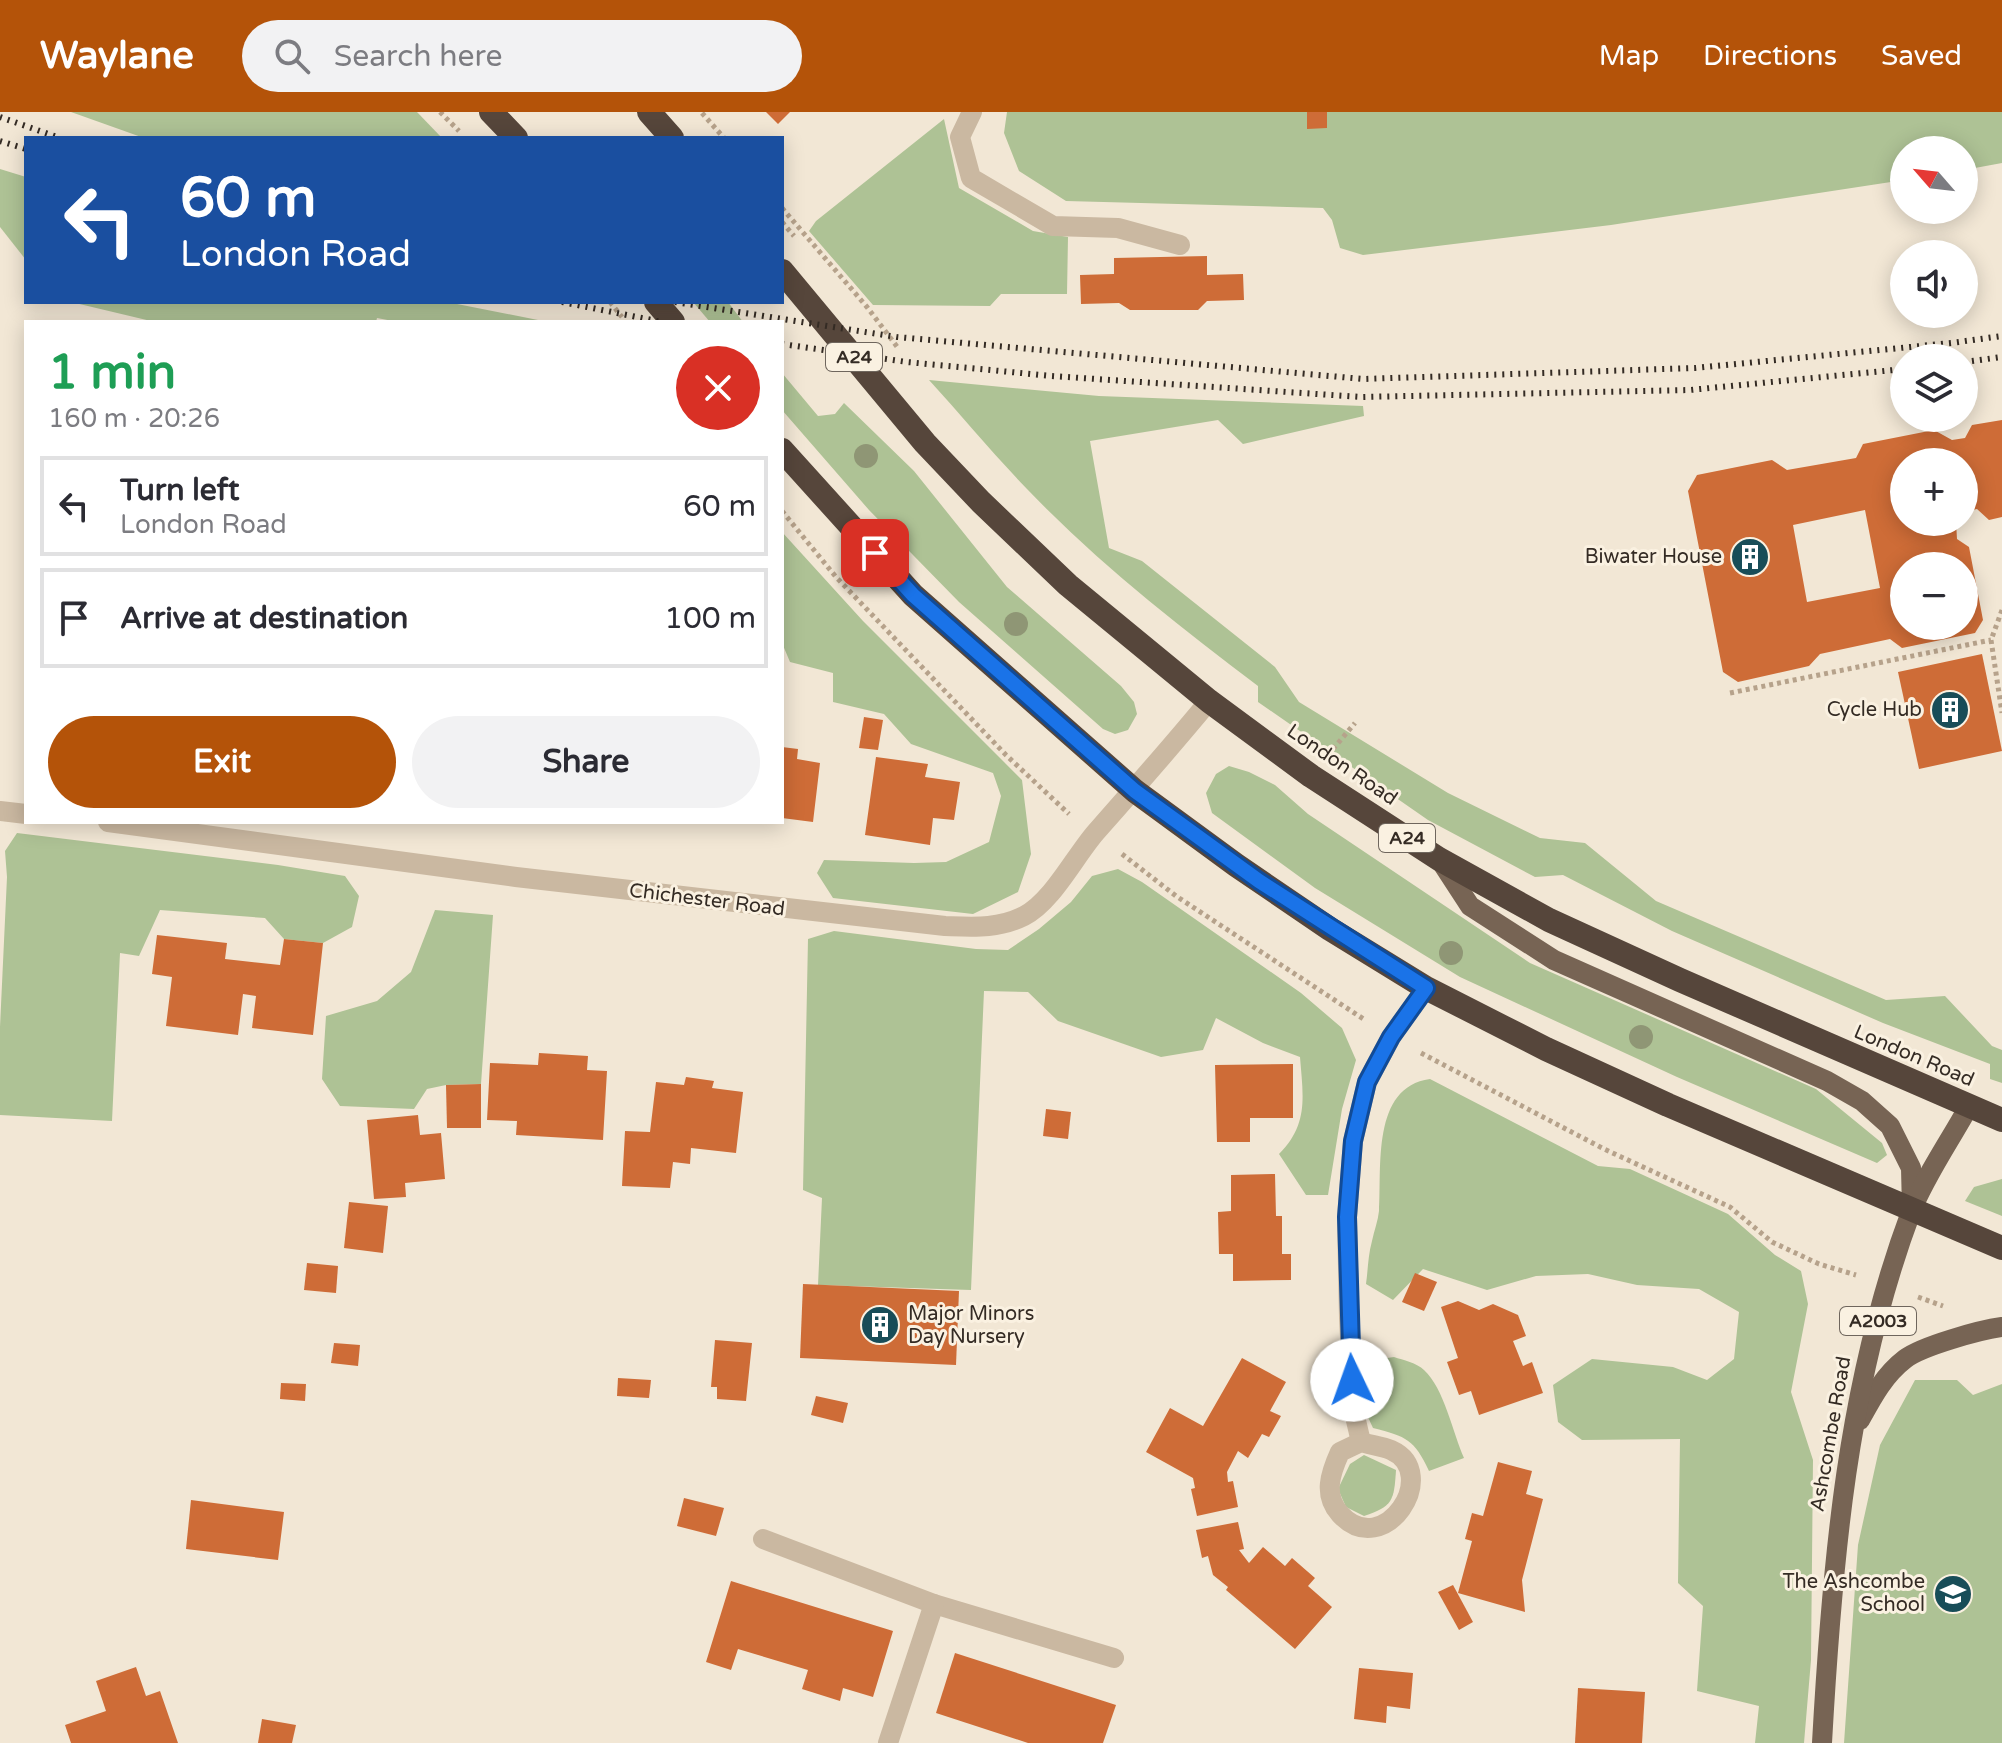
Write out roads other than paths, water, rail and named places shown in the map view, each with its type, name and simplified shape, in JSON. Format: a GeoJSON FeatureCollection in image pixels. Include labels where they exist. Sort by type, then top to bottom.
{"type":"FeatureCollection","features":[{"type":"Feature","properties":{"kind":"highway"},"geometry":{"type":"LineString","coordinates":[[491,112],[514,136]]}},
{"type":"Feature","properties":{"kind":"highway","name":"London Road"},"geometry":{"type":"LineString","coordinates":[[784,273],[925,443],[981,502],[1068,585],[1209,701],[1311,776],[1439,859],[1549,920],[2002,1120]]}},
{"type":"Feature","properties":{"kind":"highway"},"geometry":{"type":"LineString","coordinates":[[658,304],[671,320]]}},
{"type":"Feature","properties":{"kind":"highway"},"geometry":{"type":"LineString","coordinates":[[784,452],[913,595],[1135,791],[1259,881],[1426,988],[1546,1049],[1668,1105],[2002,1248]]}},
{"type":"Feature","properties":{"kind":"main road"},"geometry":{"type":"LineString","coordinates":[[1439,859],[1470,906],[1554,960],[1827,1081],[1862,1101],[1890,1126],[1911,1168],[1912,1209]]}},
{"type":"Feature","properties":{"kind":"main road","name":"Ashcombe Road"},"geometry":{"type":"LineString","coordinates":[[1822,1743],[1829,1622],[1852,1434],[1863,1374],[1912,1209],[1969,1106]]}},
{"type":"Feature","properties":{"kind":"main road"},"geometry":{"type":"LineString","coordinates":[[1852,1434],[1879,1386],[1907,1357],[1966,1334],[2002,1327]]}},
{"type":"Feature","properties":{"kind":"street"},"geometry":{"type":"LineString","coordinates":[[972,112],[960,137],[971,178],[1053,226],[1118,228],[1180,245]]}},
{"type":"Feature","properties":{"kind":"street","name":"Chichester Road"},"geometry":{"type":"LineString","coordinates":[[123,824],[538,880],[931,924],[993,927],[1027,915],[1048,894],[1209,701]]}},
{"type":"Feature","properties":{"kind":"street"},"geometry":{"type":"LineString","coordinates":[[0,811],[24,814]]}},
{"type":"Feature","properties":{"kind":"street"},"geometry":{"type":"LineString","coordinates":[[1361,1442],[1354,1412],[1347,1217],[1353,1141],[1367,1082],[1391,1037],[1426,988]]}},
{"type":"Feature","properties":{"kind":"street"},"geometry":{"type":"LineString","coordinates":[[1361,1442],[1393,1451],[1408,1467],[1412,1486],[1402,1508],[1385,1525],[1374,1529],[1349,1524],[1331,1504],[1329,1476],[1340,1452],[1361,1442]]}},
{"type":"Feature","properties":{"kind":"street"},"geometry":{"type":"LineString","coordinates":[[763,1539],[934,1604],[1114,1658]]}},
{"type":"Feature","properties":{"kind":"street"},"geometry":{"type":"LineString","coordinates":[[888,1743],[934,1604]]}},
{"type":"Feature","properties":{"kind":"railway"},"geometry":{"type":"LineString","coordinates":[[0,117],[54,136]]}},
{"type":"Feature","properties":{"kind":"railway"},"geometry":{"type":"LineString","coordinates":[[0,141],[24,148]]}},
{"type":"Feature","properties":{"kind":"railway"},"geometry":{"type":"LineString","coordinates":[[572,304],[652,320]]}},
{"type":"Feature","properties":{"kind":"railway"},"geometry":{"type":"LineString","coordinates":[[688,304],[897,337],[1363,379],[1695,368],[2002,336]]}},
{"type":"Feature","properties":{"kind":"railway"},"geometry":{"type":"LineString","coordinates":[[784,344],[907,362],[1052,376],[1361,397],[1690,390],[1890,370]]}},
{"type":"Feature","properties":{"kind":"railway"},"geometry":{"type":"LineString","coordinates":[[1978,360],[2002,357]]}},
{"type":"Feature","properties":{"kind":"place","name":"Biwater House"},"geometry":{"type":"Point","coordinates":[1750,557]}},
{"type":"Feature","properties":{"kind":"place","name":"Cycle Hub"},"geometry":{"type":"Point","coordinates":[1950,710]}},
{"type":"Feature","properties":{"kind":"place","name":"Major Minors Day Nursery"},"geometry":{"type":"Point","coordinates":[880,1325]}},
{"type":"Feature","properties":{"kind":"place","name":"The Ashcombe School"},"geometry":{"type":"Point","coordinates":[1953,1594]}}]}
